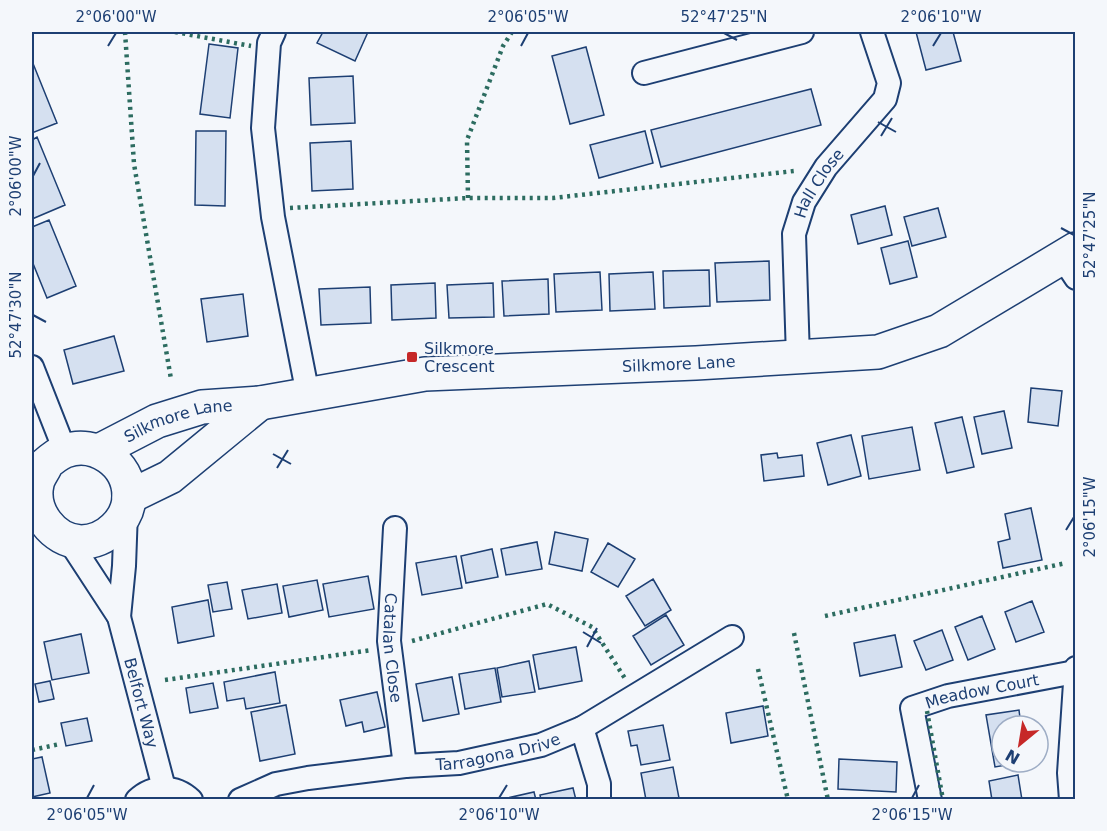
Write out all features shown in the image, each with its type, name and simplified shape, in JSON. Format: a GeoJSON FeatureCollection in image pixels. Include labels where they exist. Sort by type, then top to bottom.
{"type":"FeatureCollection","features":[{"type":"Feature","properties":{"kind":"street"},"geometry":{"type":"LineString","coordinates":[[274,32],[269,43],[263,128],[273,217],[308,395]]}},
{"type":"Feature","properties":{"kind":"street"},"geometry":{"type":"LineString","coordinates":[[644,73],[802,32]]}},
{"type":"Feature","properties":{"kind":"street","name":"Hall Close"},"geometry":{"type":"LineString","coordinates":[[798,357],[794,234],[804,202],[826,167],[885,99],[889,83],[872,32]]}},
{"type":"Feature","properties":{"kind":"street","name":"Silkmore Lane"},"geometry":{"type":"LineString","coordinates":[[99,451],[157,421],[202,407],[260,403],[425,374],[696,363],[878,352],[939,331],[1071,261]]}},
{"type":"Feature","properties":{"kind":"street"},"geometry":{"type":"LineString","coordinates":[[32,367],[47,465],[37,484],[36,502],[51,535]]}},
{"type":"Feature","properties":{"kind":"street","name":"Silkmore Lane"},"geometry":{"type":"LineString","coordinates":[[128,504],[170,477],[260,403]]}},
{"type":"Feature","properties":{"kind":"street","name":"Silkmore Lane"},"geometry":{"type":"LineString","coordinates":[[47,465],[82,448],[99,451],[111,458],[122,469],[128,482],[128,504],[117,527],[97,539],[81,542],[51,535]]}},
{"type":"Feature","properties":{"kind":"street","name":"Belfort Way"},"geometry":{"type":"LineString","coordinates":[[128,504],[119,617],[164,788]]}},
{"type":"Feature","properties":{"kind":"street","name":"Catalan Close"},"geometry":{"type":"LineString","coordinates":[[395,528],[388,641],[405,766]]}},
{"type":"Feature","properties":{"kind":"street","name":"Belfort Way"},"geometry":{"type":"LineString","coordinates":[[51,535],[119,617]]}},
{"type":"Feature","properties":{"kind":"street","name":"Tarragona Drive"},"geometry":{"type":"LineString","coordinates":[[240,800],[286,782],[405,766],[459,763],[541,745],[582,728],[732,637]]}},
{"type":"Feature","properties":{"kind":"street"},"geometry":{"type":"LineString","coordinates":[[1071,800],[1069,773],[1075,670]]}},
{"type":"Feature","properties":{"kind":"street","name":"Meadow Court"},"geometry":{"type":"LineString","coordinates":[[930,800],[912,708],[948,696],[1075,670]]}},
{"type":"Feature","properties":{"kind":"street"},"geometry":{"type":"LineString","coordinates":[[582,728],[599,784],[599,800]]}},
{"type":"Feature","properties":{"kind":"street"},"geometry":{"type":"LineString","coordinates":[[137,800],[144,793],[164,788],[177,790],[191,800]]}},
{"type":"Feature","properties":{"kind":"building"},"geometry":{"type":"Polygon","coordinates":[[[323,32],[368,32],[355,61],[317,43],[323,32]]]}},
{"type":"Feature","properties":{"kind":"building"},"geometry":{"type":"Polygon","coordinates":[[[916,32],[953,32],[961,61],[926,70],[916,32]]]}},
{"type":"Feature","properties":{"kind":"building"},"geometry":{"type":"Polygon","coordinates":[[[209,44],[238,48],[230,118],[200,114],[209,44]]]}},
{"type":"Feature","properties":{"kind":"building"},"geometry":{"type":"Polygon","coordinates":[[[586,47],[604,115],[570,124],[552,56],[586,47]]]}},
{"type":"Feature","properties":{"kind":"building"},"geometry":{"type":"Polygon","coordinates":[[[32,61],[57,123],[32,133],[32,61]]]}},
{"type":"Feature","properties":{"kind":"building"},"geometry":{"type":"Polygon","coordinates":[[[353,76],[355,123],[311,125],[309,78],[353,76]]]}},
{"type":"Feature","properties":{"kind":"building"},"geometry":{"type":"Polygon","coordinates":[[[811,89],[821,125],[661,167],[651,130],[811,89]]]}},
{"type":"Feature","properties":{"kind":"building"},"geometry":{"type":"Polygon","coordinates":[[[196,131],[226,131],[225,206],[195,205],[196,131]]]}},
{"type":"Feature","properties":{"kind":"building"},"geometry":{"type":"Polygon","coordinates":[[[645,131],[653,163],[599,178],[590,145],[645,131]]]}},
{"type":"Feature","properties":{"kind":"building"},"geometry":{"type":"Polygon","coordinates":[[[37,137],[65,205],[32,219],[32,140],[37,137]]]}},
{"type":"Feature","properties":{"kind":"building"},"geometry":{"type":"Polygon","coordinates":[[[351,141],[353,189],[312,191],[310,143],[351,141]]]}},
{"type":"Feature","properties":{"kind":"building"},"geometry":{"type":"Polygon","coordinates":[[[885,206],[892,235],[858,244],[851,215],[885,206]]]}},
{"type":"Feature","properties":{"kind":"building"},"geometry":{"type":"Polygon","coordinates":[[[938,208],[946,237],[912,246],[904,217],[938,208]]]}},
{"type":"Feature","properties":{"kind":"building"},"geometry":{"type":"Polygon","coordinates":[[[49,220],[76,286],[47,298],[32,261],[32,227],[49,220]]]}},
{"type":"Feature","properties":{"kind":"building"},"geometry":{"type":"Polygon","coordinates":[[[908,241],[917,277],[890,284],[881,248],[908,241]]]}},
{"type":"Feature","properties":{"kind":"building"},"geometry":{"type":"Polygon","coordinates":[[[769,261],[770,300],[717,302],[715,263],[769,261]]]}},
{"type":"Feature","properties":{"kind":"building"},"geometry":{"type":"Polygon","coordinates":[[[709,270],[710,306],[664,308],[663,271],[709,270]]]}},
{"type":"Feature","properties":{"kind":"building"},"geometry":{"type":"Polygon","coordinates":[[[600,272],[602,310],[556,312],[554,274],[600,272]]]}},
{"type":"Feature","properties":{"kind":"building"},"geometry":{"type":"Polygon","coordinates":[[[653,272],[655,309],[610,311],[609,274],[653,272]]]}},
{"type":"Feature","properties":{"kind":"building"},"geometry":{"type":"Polygon","coordinates":[[[548,279],[549,314],[504,316],[502,281],[548,279]]]}},
{"type":"Feature","properties":{"kind":"building"},"geometry":{"type":"Polygon","coordinates":[[[435,283],[436,318],[392,320],[391,285],[435,283]]]}},
{"type":"Feature","properties":{"kind":"building"},"geometry":{"type":"Polygon","coordinates":[[[493,283],[494,317],[449,318],[447,285],[493,283]]]}},
{"type":"Feature","properties":{"kind":"building"},"geometry":{"type":"Polygon","coordinates":[[[370,287],[371,323],[321,325],[319,289],[370,287]]]}},
{"type":"Feature","properties":{"kind":"building"},"geometry":{"type":"Polygon","coordinates":[[[243,294],[248,336],[207,342],[201,299],[243,294]]]}},
{"type":"Feature","properties":{"kind":"building"},"geometry":{"type":"Polygon","coordinates":[[[114,336],[124,371],[73,384],[64,350],[114,336]]]}},
{"type":"Feature","properties":{"kind":"building"},"geometry":{"type":"Polygon","coordinates":[[[1031,388],[1062,391],[1058,426],[1028,422],[1031,388]]]}},
{"type":"Feature","properties":{"kind":"building"},"geometry":{"type":"Polygon","coordinates":[[[1004,411],[1012,448],[982,454],[974,417],[1004,411]]]}},
{"type":"Feature","properties":{"kind":"building"},"geometry":{"type":"Polygon","coordinates":[[[962,417],[974,467],[947,473],[935,423],[962,417]]]}},
{"type":"Feature","properties":{"kind":"building"},"geometry":{"type":"Polygon","coordinates":[[[912,427],[920,470],[869,479],[862,436],[912,427]]]}},
{"type":"Feature","properties":{"kind":"building"},"geometry":{"type":"Polygon","coordinates":[[[851,435],[861,476],[828,485],[817,443],[851,435]]]}},
{"type":"Feature","properties":{"kind":"building"},"geometry":{"type":"Polygon","coordinates":[[[777,453],[778,458],[802,455],[804,476],[764,481],[761,455],[777,453]]]}},
{"type":"Feature","properties":{"kind":"building"},"geometry":{"type":"Polygon","coordinates":[[[1031,508],[1042,560],[1003,568],[998,542],[1010,539],[1005,514],[1031,508]]]}},
{"type":"Feature","properties":{"kind":"building"},"geometry":{"type":"Polygon","coordinates":[[[555,532],[588,539],[582,571],[549,564],[555,532]]]}},
{"type":"Feature","properties":{"kind":"building"},"geometry":{"type":"Polygon","coordinates":[[[537,542],[542,569],[506,575],[501,549],[537,542]]]}},
{"type":"Feature","properties":{"kind":"building"},"geometry":{"type":"Polygon","coordinates":[[[608,543],[635,559],[618,587],[591,572],[608,543]]]}},
{"type":"Feature","properties":{"kind":"building"},"geometry":{"type":"Polygon","coordinates":[[[492,549],[498,577],[466,583],[461,556],[492,549]]]}},
{"type":"Feature","properties":{"kind":"building"},"geometry":{"type":"Polygon","coordinates":[[[456,556],[462,588],[422,595],[416,563],[456,556]]]}},
{"type":"Feature","properties":{"kind":"building"},"geometry":{"type":"Polygon","coordinates":[[[368,576],[374,609],[329,617],[323,584],[368,576]]]}},
{"type":"Feature","properties":{"kind":"building"},"geometry":{"type":"Polygon","coordinates":[[[653,579],[671,610],[645,626],[626,596],[653,579]]]}},
{"type":"Feature","properties":{"kind":"building"},"geometry":{"type":"Polygon","coordinates":[[[317,580],[323,610],[289,617],[283,586],[317,580]]]}},
{"type":"Feature","properties":{"kind":"building"},"geometry":{"type":"Polygon","coordinates":[[[227,582],[232,609],[213,612],[208,585],[227,582]]]}},
{"type":"Feature","properties":{"kind":"building"},"geometry":{"type":"Polygon","coordinates":[[[277,584],[282,613],[248,619],[242,590],[277,584]]]}},
{"type":"Feature","properties":{"kind":"building"},"geometry":{"type":"Polygon","coordinates":[[[208,600],[214,636],[178,643],[172,607],[208,600]]]}},
{"type":"Feature","properties":{"kind":"building"},"geometry":{"type":"Polygon","coordinates":[[[1032,601],[1044,632],[1016,642],[1005,612],[1032,601]]]}},
{"type":"Feature","properties":{"kind":"building"},"geometry":{"type":"Polygon","coordinates":[[[666,615],[684,645],[651,665],[633,636],[666,615]]]}},
{"type":"Feature","properties":{"kind":"building"},"geometry":{"type":"Polygon","coordinates":[[[982,616],[995,649],[968,660],[955,627],[982,616]]]}},
{"type":"Feature","properties":{"kind":"building"},"geometry":{"type":"Polygon","coordinates":[[[942,630],[953,660],[926,670],[914,641],[942,630]]]}},
{"type":"Feature","properties":{"kind":"building"},"geometry":{"type":"Polygon","coordinates":[[[81,634],[89,673],[52,680],[44,642],[81,634]]]}},
{"type":"Feature","properties":{"kind":"building"},"geometry":{"type":"Polygon","coordinates":[[[895,635],[902,667],[860,676],[854,643],[895,635]]]}},
{"type":"Feature","properties":{"kind":"building"},"geometry":{"type":"Polygon","coordinates":[[[576,647],[582,681],[539,689],[533,655],[576,647]]]}},
{"type":"Feature","properties":{"kind":"building"},"geometry":{"type":"Polygon","coordinates":[[[529,661],[535,692],[502,697],[497,668],[529,661]]]}},
{"type":"Feature","properties":{"kind":"building"},"geometry":{"type":"Polygon","coordinates":[[[495,668],[501,702],[465,709],[459,674],[495,668]]]}},
{"type":"Feature","properties":{"kind":"building"},"geometry":{"type":"Polygon","coordinates":[[[275,672],[280,703],[246,709],[244,698],[227,701],[224,682],[275,672]]]}},
{"type":"Feature","properties":{"kind":"building"},"geometry":{"type":"Polygon","coordinates":[[[452,677],[459,714],[423,721],[416,684],[452,677]]]}},
{"type":"Feature","properties":{"kind":"building"},"geometry":{"type":"Polygon","coordinates":[[[50,681],[54,699],[39,702],[35,684],[50,681]]]}},
{"type":"Feature","properties":{"kind":"building"},"geometry":{"type":"Polygon","coordinates":[[[213,683],[218,708],[190,713],[186,688],[213,683]]]}},
{"type":"Feature","properties":{"kind":"building"},"geometry":{"type":"Polygon","coordinates":[[[377,692],[385,727],[364,732],[362,722],[346,726],[340,700],[377,692]]]}},
{"type":"Feature","properties":{"kind":"building"},"geometry":{"type":"Polygon","coordinates":[[[286,705],[295,754],[260,761],[251,712],[286,705]]]}},
{"type":"Feature","properties":{"kind":"building"},"geometry":{"type":"Polygon","coordinates":[[[763,706],[768,736],[731,743],[726,713],[763,706]]]}},
{"type":"Feature","properties":{"kind":"building"},"geometry":{"type":"Polygon","coordinates":[[[1019,710],[1020,714],[993,714],[1019,710]]]}},
{"type":"Feature","properties":{"kind":"building"},"geometry":{"type":"Polygon","coordinates":[[[990,714],[990,738],[986,715],[990,714]]]}},
{"type":"Feature","properties":{"kind":"building"},"geometry":{"type":"Polygon","coordinates":[[[87,718],[92,741],[66,746],[61,723],[87,718]]]}},
{"type":"Feature","properties":{"kind":"building"},"geometry":{"type":"Polygon","coordinates":[[[663,725],[670,760],[641,765],[637,745],[631,746],[628,731],[663,725]]]}},
{"type":"Feature","properties":{"kind":"building"},"geometry":{"type":"Polygon","coordinates":[[[42,757],[50,793],[32,797],[32,759],[42,757]]]}},
{"type":"Feature","properties":{"kind":"building"},"geometry":{"type":"Polygon","coordinates":[[[839,759],[897,762],[896,792],[838,789],[839,759]]]}},
{"type":"Feature","properties":{"kind":"building"},"geometry":{"type":"Polygon","coordinates":[[[673,767],[679,798],[646,800],[641,773],[673,767]]]}},
{"type":"Feature","properties":{"kind":"building"},"geometry":{"type":"Polygon","coordinates":[[[1018,775],[1022,800],[992,800],[989,781],[1018,775]]]}},
{"type":"Feature","properties":{"kind":"building"},"geometry":{"type":"Polygon","coordinates":[[[573,788],[576,800],[541,800],[540,795],[573,788]]]}},
{"type":"Feature","properties":{"kind":"building"},"geometry":{"type":"Polygon","coordinates":[[[534,792],[536,800],[503,799],[534,792]]]}},
{"type":"Feature","properties":{"kind":"hedge"},"geometry":{"type":"LineString","coordinates":[[125,32],[134,164],[171,379]]}},
{"type":"Feature","properties":{"kind":"hedge"},"geometry":{"type":"LineString","coordinates":[[175,32],[251,46]]}},
{"type":"Feature","properties":{"kind":"hedge"},"geometry":{"type":"LineString","coordinates":[[468,198],[467,140],[503,46],[512,32]]}},
{"type":"Feature","properties":{"kind":"hedge"},"geometry":{"type":"LineString","coordinates":[[290,208],[468,198],[553,198],[794,171]]}},
{"type":"Feature","properties":{"kind":"hedge"},"geometry":{"type":"LineString","coordinates":[[825,616],[1066,563]]}},
{"type":"Feature","properties":{"kind":"hedge"},"geometry":{"type":"LineString","coordinates":[[412,641],[547,604],[592,627],[626,680]]}},
{"type":"Feature","properties":{"kind":"hedge"},"geometry":{"type":"LineString","coordinates":[[794,633],[828,800]]}},
{"type":"Feature","properties":{"kind":"hedge"},"geometry":{"type":"LineString","coordinates":[[165,680],[372,650]]}},
{"type":"Feature","properties":{"kind":"hedge"},"geometry":{"type":"LineString","coordinates":[[758,669],[788,800]]}},
{"type":"Feature","properties":{"kind":"hedge"},"geometry":{"type":"LineString","coordinates":[[927,711],[943,800]]}},
{"type":"Feature","properties":{"kind":"hedge"},"geometry":{"type":"LineString","coordinates":[[32,750],[60,744]]}},
{"type":"Feature","properties":{"kind":"place","name":"Silkmore Crescent"},"geometry":{"type":"Point","coordinates":[412,357]}}]}
